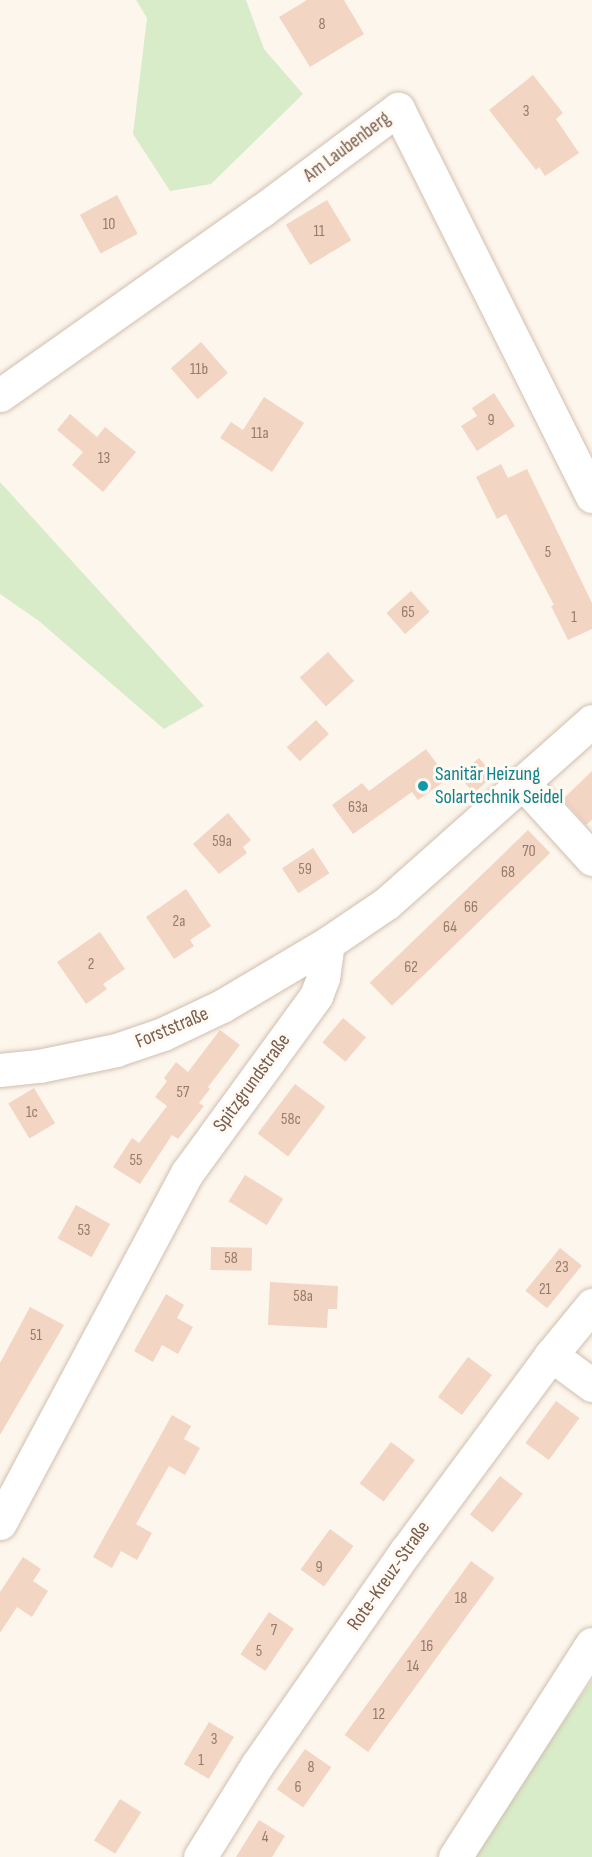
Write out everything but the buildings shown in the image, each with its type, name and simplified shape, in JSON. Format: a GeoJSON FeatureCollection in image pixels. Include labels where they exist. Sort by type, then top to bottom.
{"type":"FeatureCollection","features":[{"type":"Feature","properties":{"kind":"street","name":"Am Laubenberg"},"geometry":{"type":"LineString","coordinates":[[0,394],[261,211],[398,109],[592,496]]}},
{"type":"Feature","properties":{"kind":"street"},"geometry":{"type":"LineString","coordinates":[[328,943],[387,903],[592,721]]}},
{"type":"Feature","properties":{"kind":"street"},"geometry":{"type":"LineString","coordinates":[[522,782],[592,858]]}},
{"type":"Feature","properties":{"kind":"street","name":"Forststraße"},"geometry":{"type":"LineString","coordinates":[[0,1070],[65,1062],[143,1042],[205,1015],[328,943]]}},
{"type":"Feature","properties":{"kind":"street","name":"Spitzgrundstraße"},"geometry":{"type":"LineString","coordinates":[[0,1523],[187,1173],[316,996],[323,978],[328,943]]}},
{"type":"Feature","properties":{"kind":"street","name":"Rote-Kreuz-Straße"},"geometry":{"type":"LineString","coordinates":[[200,1857],[257,1765],[399,1561],[551,1355],[592,1305]]}},
{"type":"Feature","properties":{"kind":"street"},"geometry":{"type":"LineString","coordinates":[[551,1355],[592,1385]]}},
{"type":"Feature","properties":{"kind":"street"},"geometry":{"type":"LineString","coordinates":[[455,1857],[592,1644]]}},
{"type":"Feature","properties":{"kind":"green space"},"geometry":{"type":"Polygon","coordinates":[[[136,0],[246,0],[264,49],[303,94],[211,184],[170,191],[133,134],[147,18],[136,0]]]}},
{"type":"Feature","properties":{"kind":"green space"},"geometry":{"type":"Polygon","coordinates":[[[0,482],[204,706],[164,729],[39,621],[0,594],[0,482]]]}},
{"type":"Feature","properties":{"kind":"green space"},"geometry":{"type":"Polygon","coordinates":[[[592,1680],[592,1857],[470,1857],[592,1680]]]}},
{"type":"Feature","properties":{"kind":"place","name":"Sanitär Heizung Solartechnik Seidel"},"geometry":{"type":"Point","coordinates":[423,786]}}]}
